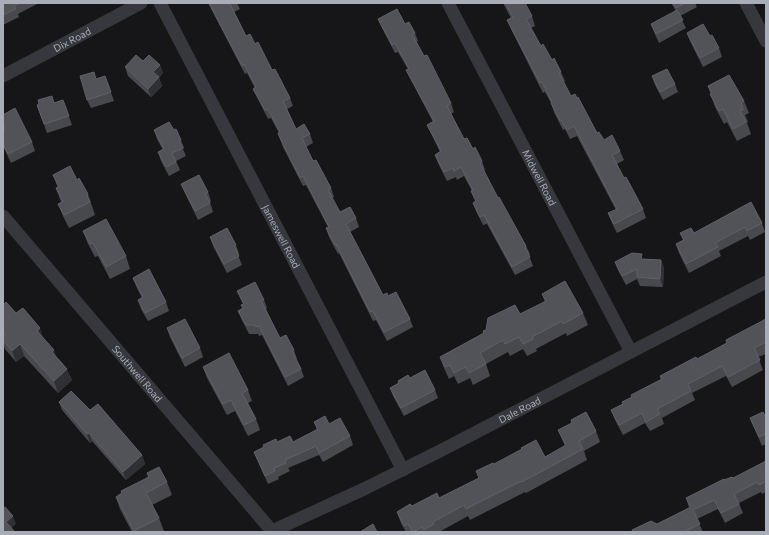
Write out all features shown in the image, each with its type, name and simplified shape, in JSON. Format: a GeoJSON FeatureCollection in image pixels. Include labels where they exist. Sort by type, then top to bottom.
{"type":"FeatureCollection","features":[{"type":"Feature","properties":{"kind":"street","name":"Dix Road"},"geometry":{"type":"LineString","coordinates":[[3,76],[141,3]]}},
{"type":"Feature","properties":{"kind":"street","name":"Jameswell Road"},"geometry":{"type":"LineString","coordinates":[[160,3],[403,470]]}},
{"type":"Feature","properties":{"kind":"street","name":"Midwell Road"},"geometry":{"type":"LineString","coordinates":[[448,3],[631,352]]}},
{"type":"Feature","properties":{"kind":"street"},"geometry":{"type":"LineString","coordinates":[[746,3],[766,41]]}},
{"type":"Feature","properties":{"kind":"street","name":"Southwell Road"},"geometry":{"type":"LineString","coordinates":[[3,216],[271,532]]}},
{"type":"Feature","properties":{"kind":"street","name":"Dale Road"},"geometry":{"type":"LineString","coordinates":[[271,532],[403,470],[766,282]]}},
{"type":"Feature","properties":{"kind":"building"},"geometry":{"type":"Polygon","coordinates":[[[3,3],[19,3],[14,6],[16,9],[3,15],[3,3]]]}},
{"type":"Feature","properties":{"kind":"building"},"geometry":{"type":"Polygon","coordinates":[[[209,3],[232,3],[230,4],[246,36],[250,34],[255,44],[258,42],[272,70],[275,69],[290,98],[283,101],[296,129],[304,124],[310,134],[302,138],[313,161],[316,160],[331,188],[328,190],[340,212],[350,207],[356,218],[346,224],[383,295],[387,293],[388,296],[396,292],[410,319],[384,332],[373,311],[370,312],[336,244],[335,245],[326,228],[329,227],[303,176],[300,178],[280,138],[278,133],[280,132],[268,109],[265,110],[253,89],[256,87],[244,64],[242,66],[209,3]]]}},
{"type":"Feature","properties":{"kind":"building"},"geometry":{"type":"Polygon","coordinates":[[[505,3],[525,3],[532,16],[526,19],[541,46],[543,44],[552,60],[554,58],[561,72],[559,73],[571,96],[575,94],[577,98],[578,97],[597,133],[599,132],[604,140],[612,135],[620,151],[612,155],[643,209],[614,224],[608,213],[617,209],[574,126],[567,130],[561,120],[560,121],[542,82],[540,83],[507,20],[513,17],[505,3]]]}},
{"type":"Feature","properties":{"kind":"building"},"geometry":{"type":"Polygon","coordinates":[[[673,3],[685,3],[676,8],[673,3]]]}},
{"type":"Feature","properties":{"kind":"building"},"geometry":{"type":"Polygon","coordinates":[[[397,9],[405,24],[409,22],[415,33],[412,34],[424,56],[427,55],[451,103],[447,106],[464,139],[467,138],[473,149],[475,147],[482,161],[480,163],[498,198],[499,197],[526,246],[525,247],[530,257],[512,267],[484,215],[480,217],[473,203],[476,201],[471,191],[473,190],[461,167],[454,171],[453,168],[444,172],[435,155],[441,151],[427,125],[434,121],[406,70],[409,69],[395,43],[392,45],[378,19],[397,9]]]}},
{"type":"Feature","properties":{"kind":"building"},"geometry":{"type":"Polygon","coordinates":[[[677,10],[683,20],[656,34],[651,24],[677,10]]]}},
{"type":"Feature","properties":{"kind":"building"},"geometry":{"type":"Polygon","coordinates":[[[703,24],[710,36],[712,35],[719,48],[700,58],[687,33],[703,24]]]}},
{"type":"Feature","properties":{"kind":"building"},"geometry":{"type":"Polygon","coordinates":[[[136,55],[143,61],[149,55],[160,65],[153,72],[159,77],[148,89],[125,67],[136,55]]]}},
{"type":"Feature","properties":{"kind":"building"},"geometry":{"type":"Polygon","coordinates":[[[667,69],[675,84],[660,92],[652,76],[667,69]]]}},
{"type":"Feature","properties":{"kind":"building"},"geometry":{"type":"Polygon","coordinates":[[[94,72],[96,79],[105,76],[111,92],[87,100],[80,76],[94,72]]]}},
{"type":"Feature","properties":{"kind":"building"},"geometry":{"type":"Polygon","coordinates":[[[729,75],[744,101],[741,102],[743,110],[740,111],[746,122],[733,129],[723,109],[719,111],[710,94],[712,94],[708,86],[729,75]]]}},
{"type":"Feature","properties":{"kind":"building"},"geometry":{"type":"Polygon","coordinates":[[[52,96],[54,103],[63,100],[69,116],[44,124],[37,105],[39,104],[38,100],[52,96]]]}},
{"type":"Feature","properties":{"kind":"building"},"geometry":{"type":"Polygon","coordinates":[[[15,108],[32,142],[8,154],[3,144],[3,130],[5,129],[3,124],[3,115],[15,108]]]}},
{"type":"Feature","properties":{"kind":"building"},"geometry":{"type":"Polygon","coordinates":[[[169,122],[174,130],[176,129],[181,140],[179,141],[183,148],[172,153],[176,162],[166,167],[158,152],[164,149],[154,130],[169,122]]]}},
{"type":"Feature","properties":{"kind":"building"},"geometry":{"type":"Polygon","coordinates":[[[70,166],[77,180],[79,178],[88,194],[87,195],[90,202],[64,215],[58,204],[63,202],[56,188],[59,187],[53,175],[70,166]]]}},
{"type":"Feature","properties":{"kind":"building"},"geometry":{"type":"Polygon","coordinates":[[[199,175],[208,192],[205,194],[210,203],[195,211],[181,184],[199,175]]]}},
{"type":"Feature","properties":{"kind":"building"},"geometry":{"type":"Polygon","coordinates":[[[751,202],[762,223],[747,231],[745,227],[715,243],[718,247],[686,264],[676,244],[684,240],[680,233],[691,228],[694,233],[751,202]]]}},
{"type":"Feature","properties":{"kind":"building"},"geometry":{"type":"Polygon","coordinates":[[[106,219],[126,256],[106,267],[93,243],[90,244],[83,231],[106,219]]]}},
{"type":"Feature","properties":{"kind":"building"},"geometry":{"type":"Polygon","coordinates":[[[227,228],[236,245],[234,246],[239,256],[224,264],[210,237],[227,228]]]}},
{"type":"Feature","properties":{"kind":"building"},"geometry":{"type":"Polygon","coordinates":[[[632,253],[642,254],[641,259],[661,260],[660,279],[637,277],[637,269],[622,276],[615,262],[632,253]]]}},
{"type":"Feature","properties":{"kind":"building"},"geometry":{"type":"Polygon","coordinates":[[[149,269],[166,302],[145,313],[138,300],[143,297],[133,278],[149,269]]]}},
{"type":"Feature","properties":{"kind":"building"},"geometry":{"type":"Polygon","coordinates":[[[565,281],[583,313],[563,324],[562,321],[532,337],[533,339],[523,344],[519,337],[505,344],[503,340],[480,353],[486,364],[469,373],[465,367],[454,373],[450,365],[445,367],[440,357],[484,333],[483,331],[486,330],[488,318],[515,305],[520,314],[546,301],[542,294],[565,281]]]}},
{"type":"Feature","properties":{"kind":"building"},"geometry":{"type":"Polygon","coordinates":[[[255,282],[264,300],[261,301],[280,338],[286,335],[294,350],[292,351],[301,369],[285,377],[259,326],[256,327],[255,325],[246,325],[238,311],[243,308],[241,305],[244,304],[237,291],[255,282]]]}},
{"type":"Feature","properties":{"kind":"building"},"geometry":{"type":"Polygon","coordinates":[[[6,302],[16,313],[23,308],[40,328],[37,331],[54,350],[52,352],[67,369],[54,381],[20,344],[12,351],[3,340],[3,336],[6,334],[3,330],[3,305],[6,302]]]}},
{"type":"Feature","properties":{"kind":"building"},"geometry":{"type":"Polygon","coordinates":[[[185,319],[200,348],[182,358],[167,328],[185,319]]]}},
{"type":"Feature","properties":{"kind":"building"},"geometry":{"type":"Polygon","coordinates":[[[766,319],[766,342],[754,348],[760,360],[728,377],[722,366],[688,384],[691,391],[657,409],[660,414],[646,422],[642,413],[619,425],[611,410],[623,404],[622,402],[632,397],[631,395],[662,379],[660,376],[727,343],[726,340],[766,319]]]}},
{"type":"Feature","properties":{"kind":"building"},"geometry":{"type":"Polygon","coordinates":[[[229,353],[248,390],[242,393],[256,419],[244,425],[231,400],[223,404],[203,367],[229,353]]]}},
{"type":"Feature","properties":{"kind":"building"},"geometry":{"type":"Polygon","coordinates":[[[425,370],[435,390],[401,408],[390,388],[399,383],[398,381],[408,375],[410,378],[425,370]]]}},
{"type":"Feature","properties":{"kind":"building"},"geometry":{"type":"Polygon","coordinates":[[[71,391],[90,410],[98,404],[142,455],[123,472],[89,433],[87,434],[59,402],[71,391]]]}},
{"type":"Feature","properties":{"kind":"building"},"geometry":{"type":"Polygon","coordinates":[[[586,412],[596,431],[579,441],[583,449],[522,482],[521,481],[466,509],[464,505],[433,522],[434,524],[424,530],[422,527],[413,532],[408,524],[404,526],[397,512],[410,504],[412,506],[437,493],[439,498],[479,478],[476,471],[493,463],[494,464],[536,440],[545,457],[566,445],[558,430],[572,423],[571,420],[586,412]]]}},
{"type":"Feature","properties":{"kind":"building"},"geometry":{"type":"Polygon","coordinates":[[[763,412],[766,418],[766,434],[759,437],[750,418],[763,412]]]}},
{"type":"Feature","properties":{"kind":"building"},"geometry":{"type":"Polygon","coordinates":[[[325,416],[329,424],[340,418],[350,436],[319,453],[316,446],[285,460],[286,463],[274,468],[275,471],[265,476],[254,452],[264,447],[263,445],[276,439],[277,442],[290,436],[293,442],[318,429],[314,422],[325,416]]]}},
{"type":"Feature","properties":{"kind":"building"},"geometry":{"type":"Polygon","coordinates":[[[766,461],[766,481],[759,485],[757,482],[734,494],[739,504],[721,513],[714,500],[693,510],[700,524],[684,532],[633,532],[632,530],[651,521],[657,524],[691,507],[686,498],[724,479],[733,478],[766,461]]]}},
{"type":"Feature","properties":{"kind":"building"},"geometry":{"type":"Polygon","coordinates":[[[159,467],[167,482],[146,493],[159,518],[134,531],[116,497],[122,493],[121,491],[149,477],[147,473],[159,467]]]}},
{"type":"Feature","properties":{"kind":"building"},"geometry":{"type":"Polygon","coordinates":[[[5,507],[13,516],[6,522],[15,532],[3,532],[3,508],[5,507]]]}},
{"type":"Feature","properties":{"kind":"building"},"geometry":{"type":"Polygon","coordinates":[[[373,524],[377,532],[360,532],[373,524]]]}}]}
